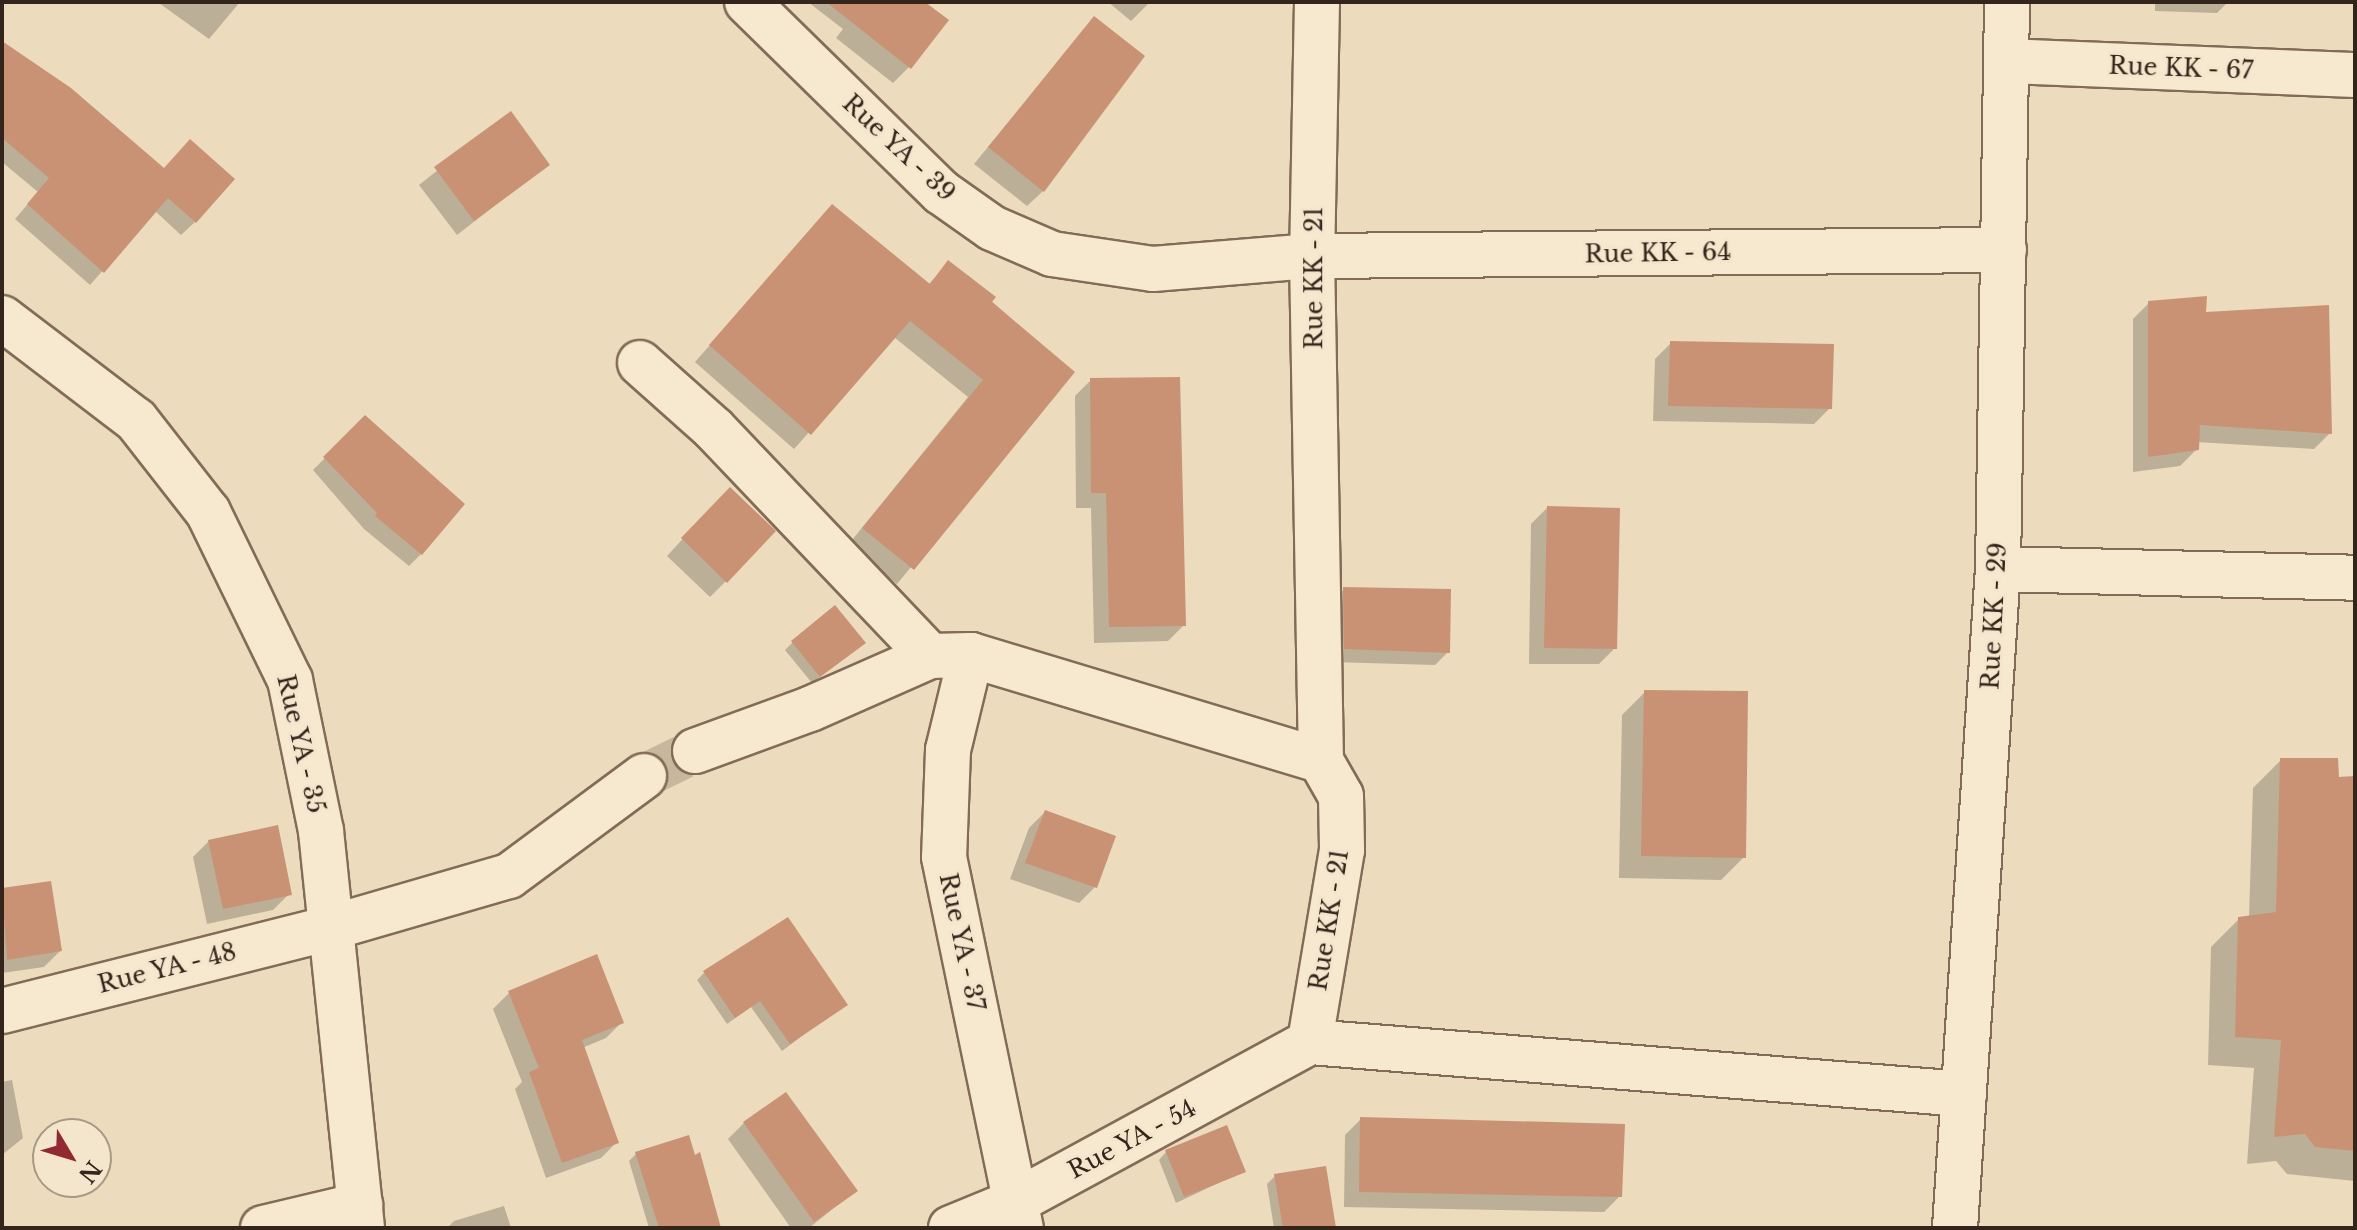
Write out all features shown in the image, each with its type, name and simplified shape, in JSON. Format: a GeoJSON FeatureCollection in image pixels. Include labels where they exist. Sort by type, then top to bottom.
{"type":"FeatureCollection","features":[{"type":"Feature","properties":{"kind":"street","name":"Rue YA - 39"},"geometry":{"type":"LineString","coordinates":[[747,2],[941,192],[1004,233],[1052,254],[1153,269],[1312,256]]}},
{"type":"Feature","properties":{"kind":"street","name":"Rue KK - 21"},"geometry":{"type":"LineString","coordinates":[[1310,1042],[1342,850],[1341,796],[1321,761],[1312,256],[1317,2]]}},
{"type":"Feature","properties":{"kind":"street","name":"Rue KK - 29"},"geometry":{"type":"LineString","coordinates":[[1955,1228],[1998,569],[2007,2]]}},
{"type":"Feature","properties":{"kind":"street","name":"Rue KK - 67"},"geometry":{"type":"LineString","coordinates":[[2007,61],[2355,75]]}},
{"type":"Feature","properties":{"kind":"street","name":"Rue KK - 64"},"geometry":{"type":"LineString","coordinates":[[1312,256],[2004,250]]}},
{"type":"Feature","properties":{"kind":"street","name":"Rue YA - 35"},"geometry":{"type":"LineString","coordinates":[[2,318],[136,420],[208,512],[290,680],[321,831],[361,1216]]}},
{"type":"Feature","properties":{"kind":"street"},"geometry":{"type":"LineString","coordinates":[[640,363],[713,428],[950,656],[1321,761]]}},
{"type":"Feature","properties":{"kind":"street"},"geometry":{"type":"LineString","coordinates":[[1998,569],[2355,578]]}},
{"type":"Feature","properties":{"kind":"street"},"geometry":{"type":"LineString","coordinates":[[695,751],[950,656]]}},
{"type":"Feature","properties":{"kind":"street","name":"Rue YA - 37"},"geometry":{"type":"LineString","coordinates":[[950,656],[944,857],[1019,1214]]}},
{"type":"Feature","properties":{"kind":"street","name":"Rue YA - 48"},"geometry":{"type":"LineString","coordinates":[[2,1011],[333,927],[509,876],[644,776]]}},
{"type":"Feature","properties":{"kind":"street"},"geometry":{"type":"LineString","coordinates":[[1310,1042],[1964,1094]]}},
{"type":"Feature","properties":{"kind":"street","name":"Rue YA - 54"},"geometry":{"type":"LineString","coordinates":[[951,1228],[1019,1214],[1310,1042]]}},
{"type":"Feature","properties":{"kind":"street"},"geometry":{"type":"LineString","coordinates":[[263,1228],[361,1216]]}},
{"type":"Feature","properties":{"kind":"building"},"geometry":{"type":"Polygon","coordinates":[[[826,2],[925,2],[949,20],[911,69],[826,2]]]}},
{"type":"Feature","properties":{"kind":"building"},"geometry":{"type":"Polygon","coordinates":[[[1094,16],[1145,56],[1044,192],[988,147],[1094,16]]]}},
{"type":"Feature","properties":{"kind":"building"},"geometry":{"type":"Polygon","coordinates":[[[2,41],[71,88],[164,168],[190,139],[235,179],[196,223],[168,198],[104,273],[27,204],[49,178],[2,138],[2,41]]]}},
{"type":"Feature","properties":{"kind":"building"},"geometry":{"type":"Polygon","coordinates":[[[511,111],[550,165],[474,221],[434,167],[511,111]]]}},
{"type":"Feature","properties":{"kind":"building"},"geometry":{"type":"Polygon","coordinates":[[[832,204],[930,284],[948,260],[996,297],[992,302],[1075,372],[914,570],[862,528],[983,380],[910,321],[811,435],[709,345],[832,204]]]}},
{"type":"Feature","properties":{"kind":"building"},"geometry":{"type":"Polygon","coordinates":[[[2207,296],[2206,312],[2329,305],[2332,434],[2200,425],[2199,450],[2148,457],[2148,301],[2207,296]]]}},
{"type":"Feature","properties":{"kind":"building"},"geometry":{"type":"Polygon","coordinates":[[[1670,341],[1834,344],[1832,409],[1668,406],[1670,341]]]}},
{"type":"Feature","properties":{"kind":"building"},"geometry":{"type":"Polygon","coordinates":[[[1180,377],[1186,626],[1109,627],[1106,493],[1091,493],[1090,378],[1180,377]]]}},
{"type":"Feature","properties":{"kind":"building"},"geometry":{"type":"Polygon","coordinates":[[[365,415],[465,504],[422,555],[375,516],[377,513],[323,457],[365,415]]]}},
{"type":"Feature","properties":{"kind":"building"},"geometry":{"type":"Polygon","coordinates":[[[730,487],[776,531],[727,583],[681,538],[730,487]]]}},
{"type":"Feature","properties":{"kind":"building"},"geometry":{"type":"Polygon","coordinates":[[[1547,506],[1620,508],[1617,649],[1544,648],[1547,506]]]}},
{"type":"Feature","properties":{"kind":"building"},"geometry":{"type":"Polygon","coordinates":[[[1343,587],[1451,589],[1450,653],[1344,649],[1343,587]]]}},
{"type":"Feature","properties":{"kind":"building"},"geometry":{"type":"Polygon","coordinates":[[[835,605],[866,643],[820,677],[791,641],[835,605]]]}},
{"type":"Feature","properties":{"kind":"building"},"geometry":{"type":"Polygon","coordinates":[[[1644,690],[1748,691],[1746,858],[1641,856],[1644,690]]]}},
{"type":"Feature","properties":{"kind":"building"},"geometry":{"type":"Polygon","coordinates":[[[2280,758],[2338,758],[2339,777],[2355,776],[2355,1151],[2315,1147],[2305,1134],[2274,1137],[2281,1040],[2235,1037],[2238,917],[2276,912],[2280,758]]]}},
{"type":"Feature","properties":{"kind":"building"},"geometry":{"type":"Polygon","coordinates":[[[1045,810],[1116,836],[1097,888],[1025,863],[1045,810]]]}},
{"type":"Feature","properties":{"kind":"building"},"geometry":{"type":"Polygon","coordinates":[[[278,825],[292,895],[223,909],[208,840],[278,825]]]}},
{"type":"Feature","properties":{"kind":"building"},"geometry":{"type":"Polygon","coordinates":[[[51,881],[62,951],[7,960],[2,888],[51,881]]]}},
{"type":"Feature","properties":{"kind":"building"},"geometry":{"type":"Polygon","coordinates":[[[788,917],[848,1005],[790,1044],[760,1001],[735,1018],[703,971],[788,917]]]}},
{"type":"Feature","properties":{"kind":"building"},"geometry":{"type":"Polygon","coordinates":[[[597,954],[624,1023],[582,1040],[619,1143],[562,1163],[529,1072],[539,1068],[508,991],[597,954]]]}},
{"type":"Feature","properties":{"kind":"building"},"geometry":{"type":"Polygon","coordinates":[[[786,1092],[858,1191],[814,1222],[743,1122],[786,1092]]]}},
{"type":"Feature","properties":{"kind":"building"},"geometry":{"type":"Polygon","coordinates":[[[1360,1117],[1625,1124],[1622,1197],[1359,1192],[1360,1117]]]}},
{"type":"Feature","properties":{"kind":"building"},"geometry":{"type":"Polygon","coordinates":[[[1227,1125],[1246,1172],[1184,1197],[1165,1150],[1227,1125]]]}},
{"type":"Feature","properties":{"kind":"building"},"geometry":{"type":"Polygon","coordinates":[[[689,1135],[695,1155],[700,1152],[721,1228],[659,1228],[635,1152],[689,1135]]]}},
{"type":"Feature","properties":{"kind":"building"},"geometry":{"type":"Polygon","coordinates":[[[1326,1166],[1336,1228],[1283,1228],[1274,1174],[1326,1166]]]}},
{"type":"Feature","properties":{"kind":"tunnel"},"geometry":{"type":"LineString","coordinates":[[644,776],[695,751]]}}]}
